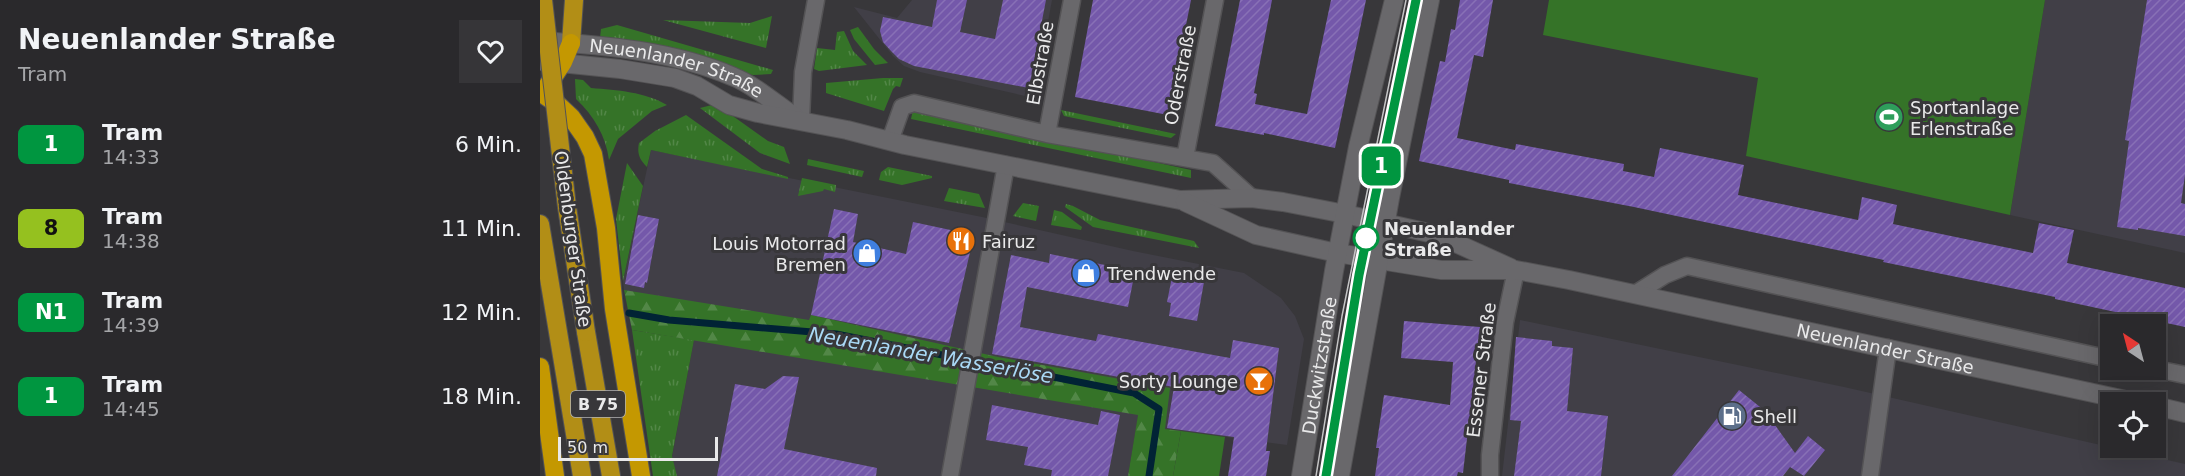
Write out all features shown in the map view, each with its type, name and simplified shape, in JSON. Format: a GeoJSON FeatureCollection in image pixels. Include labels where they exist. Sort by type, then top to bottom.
{"type":"FeatureCollection","features":[{"type":"Feature","properties":{"kind":"highway","name":"Oldenburger Straße"},"geometry":{"type":"LineString","coordinates":[[543,0],[567,207],[611,476]]}},
{"type":"Feature","properties":{"kind":"highway"},"geometry":{"type":"LineString","coordinates":[[574,0],[571,43],[563,62],[541,94],[571,117],[585,137],[593,154],[606,228],[614,309],[641,476]]}},
{"type":"Feature","properties":{"kind":"highway","name":"Oldenburger Straße"},"geometry":{"type":"LineString","coordinates":[[540,224],[582,476]]}},
{"type":"Feature","properties":{"kind":"highway"},"geometry":{"type":"LineString","coordinates":[[540,372],[555,476]]}},
{"type":"Feature","properties":{"kind":"main road","name":"Duckwitzstraße"},"geometry":{"type":"LineString","coordinates":[[1301,476],[1337,253],[1358,147],[1394,0]]}},
{"type":"Feature","properties":{"kind":"main road"},"geometry":{"type":"LineString","coordinates":[[1341,476],[1378,260],[1430,0]]}},
{"type":"Feature","properties":{"kind":"main road","name":"Neuenlander Straße"},"geometry":{"type":"LineString","coordinates":[[540,41],[650,53],[693,63],[735,77],[801,120]]}},
{"type":"Feature","properties":{"kind":"main road","name":"Neuenlander Straße"},"geometry":{"type":"LineString","coordinates":[[540,61],[620,69],[675,78],[697,86],[729,105],[758,113],[801,120],[890,141],[1180,200],[1252,198],[1345,214],[1438,235],[1516,270]]}},
{"type":"Feature","properties":{"kind":"main road","name":"Neuenlander Straße"},"geometry":{"type":"LineString","coordinates":[[1180,200],[1256,235],[1337,253],[1441,270],[1516,270],[2100,394]]}},
{"type":"Feature","properties":{"kind":"main road"},"geometry":{"type":"LineString","coordinates":[[2166,408],[2185,413]]}},
{"type":"Feature","properties":{"kind":"street"},"geometry":{"type":"LineString","coordinates":[[801,120],[803,72],[816,0]]}},
{"type":"Feature","properties":{"kind":"street","name":"Elbstraße"},"geometry":{"type":"LineString","coordinates":[[1047,134],[1072,0]]}},
{"type":"Feature","properties":{"kind":"street","name":"Oderstraße"},"geometry":{"type":"LineString","coordinates":[[1185,158],[1215,0]]}},
{"type":"Feature","properties":{"kind":"street"},"geometry":{"type":"LineString","coordinates":[[890,141],[902,107],[915,103],[1047,134],[1213,163],[1252,198]]}},
{"type":"Feature","properties":{"kind":"street"},"geometry":{"type":"LineString","coordinates":[[950,476],[1006,165]]}},
{"type":"Feature","properties":{"kind":"street","name":"Neuenlander Straße"},"geometry":{"type":"LineString","coordinates":[[1635,294],[1665,275],[1687,266],[2100,357]]}},
{"type":"Feature","properties":{"kind":"street","name":"Essener Straße"},"geometry":{"type":"LineString","coordinates":[[1490,476],[1490,455],[1505,322],[1516,270]]}},
{"type":"Feature","properties":{"kind":"street"},"geometry":{"type":"LineString","coordinates":[[1870,476],[1888,348]]}},
{"type":"Feature","properties":{"kind":"street"},"geometry":{"type":"LineString","coordinates":[[2166,371],[2185,375]]}},
{"type":"Feature","properties":{"kind":"shaded area"},"geometry":{"type":"Polygon","coordinates":[[[912,0],[1052,0],[1034,98],[920,72],[904,66],[893,56],[854,7],[897,18],[912,0]]]}},
{"type":"Feature","properties":{"kind":"shaded area"},"geometry":{"type":"Polygon","coordinates":[[[2045,0],[2185,0],[2185,253],[2010,215],[2045,0]]]}},
{"type":"Feature","properties":{"kind":"shaded area"},"geometry":{"type":"Polygon","coordinates":[[[651,150],[1244,273],[1281,298],[1295,316],[1304,339],[1287,445],[1165,429],[1138,416],[1128,476],[677,476],[672,457],[694,340],[624,290],[623,281],[651,150]]]}},
{"type":"Feature","properties":{"kind":"shaded area"},"geometry":{"type":"Polygon","coordinates":[[[1520,320],[1844,387],[2100,445],[2100,458],[2158,458],[2185,464],[2185,476],[1502,476],[1520,320]]]}},
{"type":"Feature","properties":{"kind":"green space","name":"Sportanlage Erlenstraße"},"geometry":{"type":"Polygon","coordinates":[[[1549,0],[2045,0],[2010,215],[1746,156],[1758,78],[1543,35],[1549,0]]]}},
{"type":"Feature","properties":{"kind":"green space"},"geometry":{"type":"Polygon","coordinates":[[[772,16],[766,48],[663,20],[750,23],[772,16]]]}},
{"type":"Feature","properties":{"kind":"green space"},"geometry":{"type":"Polygon","coordinates":[[[617,25],[773,70],[771,74],[753,75],[600,38],[601,29],[617,25]]]}},
{"type":"Feature","properties":{"kind":"green space"},"geometry":{"type":"Polygon","coordinates":[[[858,27],[888,63],[875,65],[854,39],[850,30],[858,27]]]}},
{"type":"Feature","properties":{"kind":"green space"},"geometry":{"type":"Polygon","coordinates":[[[844,31],[853,51],[867,65],[819,71],[814,69],[817,48],[835,50],[837,32],[844,31]]]}},
{"type":"Feature","properties":{"kind":"green space"},"geometry":{"type":"Polygon","coordinates":[[[903,78],[900,87],[896,86],[893,89],[884,111],[826,93],[826,83],[903,78]]]}},
{"type":"Feature","properties":{"kind":"green space"},"geometry":{"type":"Polygon","coordinates":[[[575,79],[583,80],[591,88],[640,94],[667,105],[652,111],[618,139],[609,160],[598,127],[576,99],[575,79]]]}},
{"type":"Feature","properties":{"kind":"green space"},"geometry":{"type":"Polygon","coordinates":[[[716,104],[768,141],[784,147],[790,164],[760,153],[700,108],[716,104]]]}},
{"type":"Feature","properties":{"kind":"green space"},"geometry":{"type":"Polygon","coordinates":[[[913,110],[1191,170],[1191,178],[911,119],[913,110]]]}},
{"type":"Feature","properties":{"kind":"green space"},"geometry":{"type":"Polygon","coordinates":[[[1061,110],[1176,134],[1171,138],[1064,116],[1061,110]]]}},
{"type":"Feature","properties":{"kind":"green space"},"geometry":{"type":"Polygon","coordinates":[[[686,115],[762,169],[788,177],[788,179],[651,150],[647,167],[639,156],[639,143],[655,131],[686,115]]]}},
{"type":"Feature","properties":{"kind":"green space"},"geometry":{"type":"Polygon","coordinates":[[[808,159],[864,171],[862,177],[807,165],[808,159]]]}},
{"type":"Feature","properties":{"kind":"green space"},"geometry":{"type":"Polygon","coordinates":[[[627,163],[643,186],[623,281],[616,219],[627,163]]]}},
{"type":"Feature","properties":{"kind":"green space"},"geometry":{"type":"Polygon","coordinates":[[[888,167],[932,176],[932,178],[902,185],[879,180],[881,172],[888,167]]]}},
{"type":"Feature","properties":{"kind":"green space"},"geometry":{"type":"Polygon","coordinates":[[[802,178],[836,185],[835,192],[824,189],[798,196],[802,178]]]}},
{"type":"Feature","properties":{"kind":"green space"},"geometry":{"type":"Polygon","coordinates":[[[949,188],[979,194],[985,208],[944,201],[949,188]]]}},
{"type":"Feature","properties":{"kind":"green space"},"geometry":{"type":"Polygon","coordinates":[[[1023,203],[1039,206],[1036,221],[1013,216],[1023,203]]]}},
{"type":"Feature","properties":{"kind":"green space"},"geometry":{"type":"Polygon","coordinates":[[[1066,204],[1100,220],[1194,241],[1199,248],[1093,227],[1065,207],[1066,204]]]}},
{"type":"Feature","properties":{"kind":"green space"},"geometry":{"type":"Polygon","coordinates":[[[1054,210],[1062,212],[1082,227],[1081,230],[1051,225],[1054,210]]]}},
{"type":"Feature","properties":{"kind":"green space"},"geometry":{"type":"Polygon","coordinates":[[[624,290],[809,320],[811,315],[998,357],[1170,388],[1165,429],[1181,431],[1173,476],[1128,476],[1138,415],[632,330],[624,290]]]}},
{"type":"Feature","properties":{"kind":"green space"},"geometry":{"type":"Polygon","coordinates":[[[632,330],[694,340],[672,456],[677,476],[653,476],[632,330]]]}},
{"type":"Feature","properties":{"kind":"green space"},"geometry":{"type":"Polygon","coordinates":[[[1181,431],[1225,437],[1219,476],[1173,476],[1181,431]]]}},
{"type":"Feature","properties":{"kind":"building"},"geometry":{"type":"Polygon","coordinates":[[[937,0],[967,0],[960,32],[995,39],[1003,0],[1046,0],[1029,88],[914,66],[899,59],[883,42],[880,31],[883,17],[932,27],[937,0]]]}},
{"type":"Feature","properties":{"kind":"building"},"geometry":{"type":"Polygon","coordinates":[[[1093,0],[1191,0],[1168,115],[1075,97],[1093,0]]]}},
{"type":"Feature","properties":{"kind":"building"},"geometry":{"type":"Polygon","coordinates":[[[1240,0],[1272,0],[1254,93],[1257,94],[1255,104],[1307,114],[1331,0],[1366,0],[1335,148],[1264,133],[1264,135],[1215,126],[1240,0]]]}},
{"type":"Feature","properties":{"kind":"building"},"geometry":{"type":"Polygon","coordinates":[[[1460,0],[1493,0],[1483,57],[1474,55],[1457,138],[1515,150],[1516,144],[1624,164],[1623,171],[1654,177],[1660,148],[1744,165],[1738,195],[1858,220],[1862,197],[1897,205],[1893,224],[2033,253],[2039,223],[2074,230],[2067,263],[2185,288],[2185,327],[2166,323],[2166,314],[2125,314],[2055,299],[2055,297],[1883,262],[1884,260],[1509,183],[1509,180],[1419,161],[1440,61],[1445,62],[1451,29],[1455,30],[1460,0]]]}},
{"type":"Feature","properties":{"kind":"building"},"geometry":{"type":"Polygon","coordinates":[[[2147,0],[2185,0],[2185,175],[2181,203],[2185,204],[2185,236],[2117,227],[2129,141],[2125,140],[2147,0]]]}},
{"type":"Feature","properties":{"kind":"building"},"geometry":{"type":"Polygon","coordinates":[[[834,209],[858,214],[853,242],[906,254],[913,222],[974,235],[949,343],[811,315],[834,209]]]}},
{"type":"Feature","properties":{"kind":"building"},"geometry":{"type":"Polygon","coordinates":[[[638,215],[659,219],[647,283],[645,282],[644,288],[625,284],[638,215]]]}},
{"type":"Feature","properties":{"kind":"building"},"geometry":{"type":"Polygon","coordinates":[[[1050,254],[1135,271],[1128,307],[1027,287],[1020,327],[1096,341],[1098,334],[1230,358],[1233,340],[1279,348],[1266,451],[1270,451],[1266,476],[1228,476],[1234,437],[1167,428],[1174,387],[992,354],[1011,255],[1049,263],[1050,254]]]}},
{"type":"Feature","properties":{"kind":"building"},"geometry":{"type":"Polygon","coordinates":[[[1172,277],[1204,282],[1197,321],[1169,316],[1171,303],[1167,302],[1172,277]]]}},
{"type":"Feature","properties":{"kind":"building"},"geometry":{"type":"Polygon","coordinates":[[[1404,321],[1480,327],[1463,473],[1458,472],[1457,476],[1375,476],[1379,448],[1376,448],[1384,395],[1450,405],[1453,362],[1401,358],[1404,321]]]}},
{"type":"Feature","properties":{"kind":"building"},"geometry":{"type":"Polygon","coordinates":[[[1516,337],[1552,341],[1552,346],[1573,348],[1567,411],[1608,416],[1601,476],[1514,476],[1521,421],[1510,420],[1516,337]]]}},
{"type":"Feature","properties":{"kind":"building"},"geometry":{"type":"Polygon","coordinates":[[[783,376],[799,377],[784,449],[877,468],[876,476],[717,476],[735,384],[765,389],[783,376]]]}},
{"type":"Feature","properties":{"kind":"building"},"geometry":{"type":"Polygon","coordinates":[[[1739,390],[1765,411],[1795,453],[1808,436],[1825,450],[1804,476],[1790,467],[1783,476],[1672,476],[1739,390]]]}},
{"type":"Feature","properties":{"kind":"building"},"geometry":{"type":"Polygon","coordinates":[[[992,405],[1098,425],[1101,411],[1120,415],[1108,476],[1051,476],[1052,470],[1024,465],[1028,447],[986,440],[992,405]]]}},
{"type":"Feature","properties":{"kind":"waterway","name":"Neuenlander Wasserlöse"},"geometry":{"type":"LineString","coordinates":[[629,313],[669,320],[836,334],[1134,393],[1159,409],[1149,476]]}},
{"type":"Feature","properties":{"kind":"tram line"},"geometry":{"type":"LineString","coordinates":[[1316,476],[1342,316],[1406,0]]}},
{"type":"Feature","properties":{"kind":"tram line"},"geometry":{"type":"LineString","coordinates":[[1326,476],[1359,275],[1416,0]]}},
{"type":"Feature","properties":{"kind":"tram line","name":"1"},"geometry":{"type":"LineString","coordinates":[[1326,476],[1359,275],[1416,0]]}},
{"type":"Feature","properties":{"kind":"place","name":"Sportanlage Erlenstraße"},"geometry":{"type":"Point","coordinates":[1889,117]}},
{"type":"Feature","properties":{"kind":"place","name":"Neuenlander Straße"},"geometry":{"type":"Point","coordinates":[1366,238]}},
{"type":"Feature","properties":{"kind":"place","name":"Fairuz"},"geometry":{"type":"Point","coordinates":[961,241]}},
{"type":"Feature","properties":{"kind":"place","name":"Louis Motorrad Bremen"},"geometry":{"type":"Point","coordinates":[867,253]}},
{"type":"Feature","properties":{"kind":"place","name":"Trendwende"},"geometry":{"type":"Point","coordinates":[1086,273]}},
{"type":"Feature","properties":{"kind":"place","name":"Sorty Lounge"},"geometry":{"type":"Point","coordinates":[1259,381]}},
{"type":"Feature","properties":{"kind":"place","name":"Shell"},"geometry":{"type":"Point","coordinates":[1732,416]}}]}
